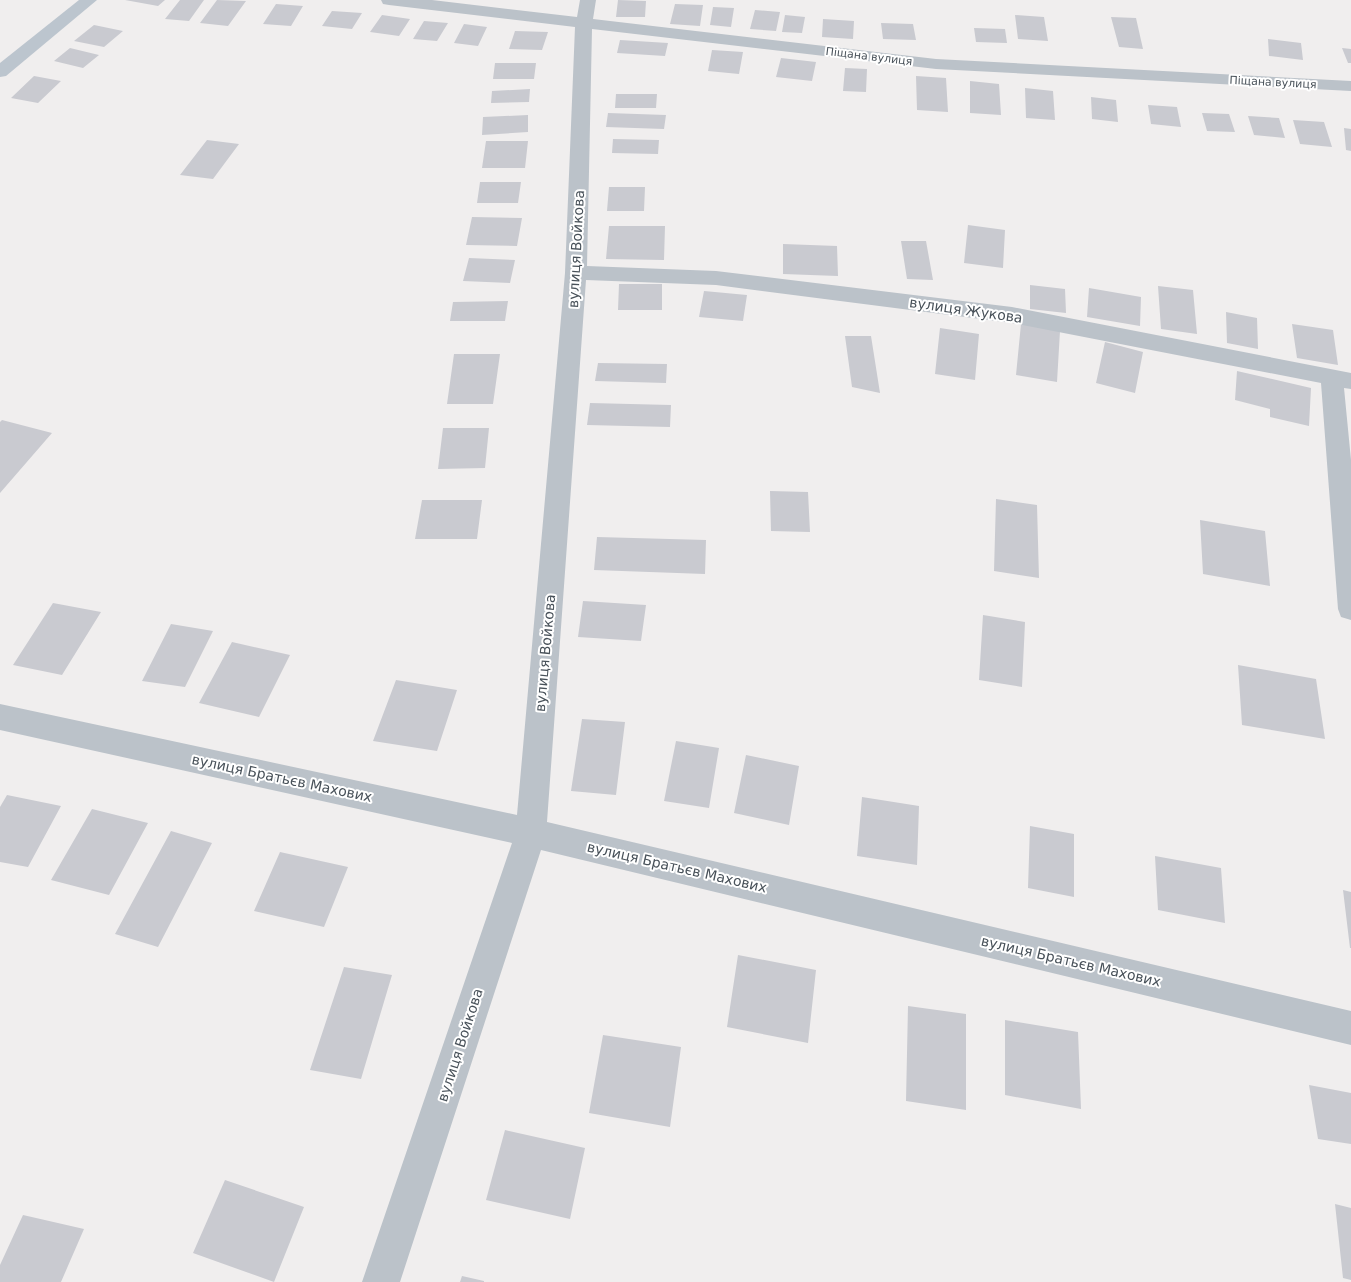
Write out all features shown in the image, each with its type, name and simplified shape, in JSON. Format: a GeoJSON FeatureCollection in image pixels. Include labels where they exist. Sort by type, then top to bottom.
{"type":"FeatureCollection","features":[{"type":"Feature","properties":{"kind":"street"},"geometry":{"type":"LineString","coordinates":[[0,72],[89,0]]}},
{"type":"Feature","properties":{"kind":"street","name":"Піщана вулиця"},"geometry":{"type":"LineString","coordinates":[[389,0],[586,11],[936,64],[1351,86]]}},
{"type":"Feature","properties":{"kind":"street","name":"вулиця Войкова"},"geometry":{"type":"LineString","coordinates":[[381,1282],[531,833],[576,273],[586,11]]}},
{"type":"Feature","properties":{"kind":"street","name":"вулиця Жукова"},"geometry":{"type":"LineString","coordinates":[[576,273],[716,278],[1012,315],[1342,380]]}},
{"type":"Feature","properties":{"kind":"street"},"geometry":{"type":"LineString","coordinates":[[1342,380],[1351,609]]}},
{"type":"Feature","properties":{"kind":"street","name":"вулиця Братьєв Махових"},"geometry":{"type":"LineString","coordinates":[[0,717],[531,833],[1351,1028]]}},
{"type":"Feature","properties":{"kind":"building"},"geometry":{"type":"Polygon","coordinates":[[[125,0],[165,0],[158,6],[125,0]]]}},
{"type":"Feature","properties":{"kind":"building"},"geometry":{"type":"Polygon","coordinates":[[[180,0],[204,0],[189,21],[165,19],[180,0]]]}},
{"type":"Feature","properties":{"kind":"building"},"geometry":{"type":"Polygon","coordinates":[[[217,0],[246,1],[228,26],[200,23],[217,0]]]}},
{"type":"Feature","properties":{"kind":"building"},"geometry":{"type":"Polygon","coordinates":[[[618,0],[646,1],[645,17],[616,17],[618,0]]]}},
{"type":"Feature","properties":{"kind":"building"},"geometry":{"type":"Polygon","coordinates":[[[276,4],[303,6],[291,26],[263,24],[276,4]]]}},
{"type":"Feature","properties":{"kind":"building"},"geometry":{"type":"Polygon","coordinates":[[[675,4],[703,5],[700,26],[670,24],[675,4]]]}},
{"type":"Feature","properties":{"kind":"building"},"geometry":{"type":"Polygon","coordinates":[[[713,7],[734,8],[731,27],[710,25],[713,7]]]}},
{"type":"Feature","properties":{"kind":"building"},"geometry":{"type":"Polygon","coordinates":[[[755,10],[780,12],[776,31],[750,29],[755,10]]]}},
{"type":"Feature","properties":{"kind":"building"},"geometry":{"type":"Polygon","coordinates":[[[332,11],[362,13],[352,29],[322,26],[332,11]]]}},
{"type":"Feature","properties":{"kind":"building"},"geometry":{"type":"Polygon","coordinates":[[[382,15],[410,19],[399,36],[370,32],[382,15]]]}},
{"type":"Feature","properties":{"kind":"building"},"geometry":{"type":"Polygon","coordinates":[[[785,15],[805,17],[802,33],[782,32],[785,15]]]}},
{"type":"Feature","properties":{"kind":"building"},"geometry":{"type":"Polygon","coordinates":[[[1015,15],[1044,17],[1048,41],[1018,39],[1015,15]]]}},
{"type":"Feature","properties":{"kind":"building"},"geometry":{"type":"Polygon","coordinates":[[[1111,17],[1136,18],[1143,49],[1119,47],[1111,17]]]}},
{"type":"Feature","properties":{"kind":"building"},"geometry":{"type":"Polygon","coordinates":[[[823,19],[854,21],[853,39],[822,37],[823,19]]]}},
{"type":"Feature","properties":{"kind":"building"},"geometry":{"type":"Polygon","coordinates":[[[424,21],[448,23],[437,41],[413,39],[424,21]]]}},
{"type":"Feature","properties":{"kind":"building"},"geometry":{"type":"Polygon","coordinates":[[[881,23],[913,24],[916,40],[883,39],[881,23]]]}},
{"type":"Feature","properties":{"kind":"building"},"geometry":{"type":"Polygon","coordinates":[[[464,24],[487,27],[478,46],[454,43],[464,24]]]}},
{"type":"Feature","properties":{"kind":"building"},"geometry":{"type":"Polygon","coordinates":[[[94,25],[123,31],[104,47],[74,41],[94,25]]]}},
{"type":"Feature","properties":{"kind":"building"},"geometry":{"type":"Polygon","coordinates":[[[974,28],[1005,29],[1007,43],[976,42],[974,28]]]}},
{"type":"Feature","properties":{"kind":"building"},"geometry":{"type":"Polygon","coordinates":[[[515,31],[548,32],[542,50],[509,49],[515,31]]]}},
{"type":"Feature","properties":{"kind":"building"},"geometry":{"type":"Polygon","coordinates":[[[1268,39],[1301,43],[1303,60],[1269,56],[1268,39]]]}},
{"type":"Feature","properties":{"kind":"building"},"geometry":{"type":"Polygon","coordinates":[[[620,40],[668,43],[665,56],[617,53],[620,40]]]}},
{"type":"Feature","properties":{"kind":"building"},"geometry":{"type":"Polygon","coordinates":[[[70,48],[99,55],[83,68],[54,61],[70,48]]]}},
{"type":"Feature","properties":{"kind":"building"},"geometry":{"type":"Polygon","coordinates":[[[1342,48],[1351,49],[1351,63],[1348,63],[1342,48]]]}},
{"type":"Feature","properties":{"kind":"building"},"geometry":{"type":"Polygon","coordinates":[[[712,50],[743,52],[739,74],[708,71],[712,50]]]}},
{"type":"Feature","properties":{"kind":"building"},"geometry":{"type":"Polygon","coordinates":[[[781,58],[816,62],[812,81],[776,77],[781,58]]]}},
{"type":"Feature","properties":{"kind":"building"},"geometry":{"type":"Polygon","coordinates":[[[495,63],[536,63],[534,79],[493,79],[495,63]]]}},
{"type":"Feature","properties":{"kind":"building"},"geometry":{"type":"Polygon","coordinates":[[[845,68],[867,69],[866,92],[843,91],[845,68]]]}},
{"type":"Feature","properties":{"kind":"building"},"geometry":{"type":"Polygon","coordinates":[[[34,76],[61,81],[38,103],[11,98],[34,76]]]}},
{"type":"Feature","properties":{"kind":"building"},"geometry":{"type":"Polygon","coordinates":[[[916,76],[946,78],[948,112],[917,110],[916,76]]]}},
{"type":"Feature","properties":{"kind":"building"},"geometry":{"type":"Polygon","coordinates":[[[970,81],[999,84],[1001,115],[970,113],[970,81]]]}},
{"type":"Feature","properties":{"kind":"building"},"geometry":{"type":"Polygon","coordinates":[[[1025,88],[1053,91],[1055,120],[1026,118],[1025,88]]]}},
{"type":"Feature","properties":{"kind":"building"},"geometry":{"type":"Polygon","coordinates":[[[530,89],[529,102],[491,103],[492,91],[530,89]]]}},
{"type":"Feature","properties":{"kind":"building"},"geometry":{"type":"Polygon","coordinates":[[[616,94],[657,94],[656,108],[615,108],[616,94]]]}},
{"type":"Feature","properties":{"kind":"building"},"geometry":{"type":"Polygon","coordinates":[[[1091,97],[1116,100],[1118,122],[1092,119],[1091,97]]]}},
{"type":"Feature","properties":{"kind":"building"},"geometry":{"type":"Polygon","coordinates":[[[1148,105],[1177,107],[1181,127],[1151,124],[1148,105]]]}},
{"type":"Feature","properties":{"kind":"building"},"geometry":{"type":"Polygon","coordinates":[[[608,113],[666,115],[664,129],[606,127],[608,113]]]}},
{"type":"Feature","properties":{"kind":"building"},"geometry":{"type":"Polygon","coordinates":[[[1202,113],[1229,114],[1235,132],[1207,131],[1202,113]]]}},
{"type":"Feature","properties":{"kind":"building"},"geometry":{"type":"Polygon","coordinates":[[[528,115],[528,132],[482,135],[483,117],[528,115]]]}},
{"type":"Feature","properties":{"kind":"building"},"geometry":{"type":"Polygon","coordinates":[[[1248,116],[1279,118],[1285,138],[1254,135],[1248,116]]]}},
{"type":"Feature","properties":{"kind":"building"},"geometry":{"type":"Polygon","coordinates":[[[1293,120],[1324,122],[1332,147],[1300,144],[1293,120]]]}},
{"type":"Feature","properties":{"kind":"building"},"geometry":{"type":"Polygon","coordinates":[[[1344,128],[1351,129],[1351,151],[1346,150],[1344,128]]]}},
{"type":"Feature","properties":{"kind":"building"},"geometry":{"type":"Polygon","coordinates":[[[613,139],[659,140],[658,154],[612,153],[613,139]]]}},
{"type":"Feature","properties":{"kind":"building"},"geometry":{"type":"Polygon","coordinates":[[[207,140],[239,144],[213,179],[180,175],[207,140]]]}},
{"type":"Feature","properties":{"kind":"building"},"geometry":{"type":"Polygon","coordinates":[[[486,141],[528,141],[525,168],[482,168],[486,141]]]}},
{"type":"Feature","properties":{"kind":"building"},"geometry":{"type":"Polygon","coordinates":[[[480,182],[521,182],[518,203],[477,203],[480,182]]]}},
{"type":"Feature","properties":{"kind":"building"},"geometry":{"type":"Polygon","coordinates":[[[609,187],[645,187],[644,211],[607,211],[609,187]]]}},
{"type":"Feature","properties":{"kind":"building"},"geometry":{"type":"Polygon","coordinates":[[[472,217],[522,218],[517,246],[466,245],[472,217]]]}},
{"type":"Feature","properties":{"kind":"building"},"geometry":{"type":"Polygon","coordinates":[[[968,225],[1005,230],[1003,268],[964,263],[968,225]]]}},
{"type":"Feature","properties":{"kind":"building"},"geometry":{"type":"Polygon","coordinates":[[[609,226],[665,226],[664,260],[606,259],[609,226]]]}},
{"type":"Feature","properties":{"kind":"building"},"geometry":{"type":"Polygon","coordinates":[[[901,241],[926,241],[933,280],[907,279],[901,241]]]}},
{"type":"Feature","properties":{"kind":"building"},"geometry":{"type":"Polygon","coordinates":[[[783,244],[837,246],[838,276],[783,274],[783,244]]]}},
{"type":"Feature","properties":{"kind":"building"},"geometry":{"type":"Polygon","coordinates":[[[469,258],[515,260],[510,283],[463,281],[469,258]]]}},
{"type":"Feature","properties":{"kind":"building"},"geometry":{"type":"Polygon","coordinates":[[[619,284],[662,284],[662,310],[618,310],[619,284]]]}},
{"type":"Feature","properties":{"kind":"building"},"geometry":{"type":"Polygon","coordinates":[[[1030,285],[1065,289],[1066,313],[1030,309],[1030,285]]]}},
{"type":"Feature","properties":{"kind":"building"},"geometry":{"type":"Polygon","coordinates":[[[1158,286],[1193,290],[1197,334],[1161,329],[1158,286]]]}},
{"type":"Feature","properties":{"kind":"building"},"geometry":{"type":"Polygon","coordinates":[[[1089,288],[1141,297],[1140,326],[1087,317],[1089,288]]]}},
{"type":"Feature","properties":{"kind":"building"},"geometry":{"type":"Polygon","coordinates":[[[704,291],[747,295],[743,321],[699,317],[704,291]]]}},
{"type":"Feature","properties":{"kind":"building"},"geometry":{"type":"Polygon","coordinates":[[[508,301],[505,321],[450,321],[453,302],[508,301]]]}},
{"type":"Feature","properties":{"kind":"building"},"geometry":{"type":"Polygon","coordinates":[[[1226,312],[1257,318],[1258,349],[1227,343],[1226,312]]]}},
{"type":"Feature","properties":{"kind":"building"},"geometry":{"type":"Polygon","coordinates":[[[1021,324],[1060,331],[1057,382],[1016,375],[1021,324]]]}},
{"type":"Feature","properties":{"kind":"building"},"geometry":{"type":"Polygon","coordinates":[[[1292,324],[1333,330],[1338,365],[1297,358],[1292,324]]]}},
{"type":"Feature","properties":{"kind":"building"},"geometry":{"type":"Polygon","coordinates":[[[940,328],[979,334],[975,380],[935,374],[940,328]]]}},
{"type":"Feature","properties":{"kind":"building"},"geometry":{"type":"Polygon","coordinates":[[[845,336],[871,336],[880,393],[852,387],[845,336]]]}},
{"type":"Feature","properties":{"kind":"building"},"geometry":{"type":"Polygon","coordinates":[[[1105,342],[1143,352],[1135,393],[1096,383],[1105,342]]]}},
{"type":"Feature","properties":{"kind":"building"},"geometry":{"type":"Polygon","coordinates":[[[454,354],[500,354],[493,404],[447,404],[454,354]]]}},
{"type":"Feature","properties":{"kind":"building"},"geometry":{"type":"Polygon","coordinates":[[[598,363],[667,364],[666,383],[595,381],[598,363]]]}},
{"type":"Feature","properties":{"kind":"building"},"geometry":{"type":"Polygon","coordinates":[[[1237,371],[1311,388],[1309,426],[1270,417],[1270,409],[1235,400],[1237,371]]]}},
{"type":"Feature","properties":{"kind":"building"},"geometry":{"type":"Polygon","coordinates":[[[590,403],[671,405],[670,427],[587,425],[590,403]]]}},
{"type":"Feature","properties":{"kind":"building"},"geometry":{"type":"Polygon","coordinates":[[[2,420],[52,433],[0,493],[0,422],[2,420]]]}},
{"type":"Feature","properties":{"kind":"building"},"geometry":{"type":"Polygon","coordinates":[[[443,428],[489,428],[485,468],[438,469],[443,428]]]}},
{"type":"Feature","properties":{"kind":"building"},"geometry":{"type":"Polygon","coordinates":[[[770,491],[808,492],[810,532],[771,531],[770,491]]]}},
{"type":"Feature","properties":{"kind":"building"},"geometry":{"type":"Polygon","coordinates":[[[996,499],[1037,505],[1039,578],[994,571],[996,499]]]}},
{"type":"Feature","properties":{"kind":"building"},"geometry":{"type":"Polygon","coordinates":[[[422,500],[482,500],[477,539],[415,539],[422,500]]]}},
{"type":"Feature","properties":{"kind":"building"},"geometry":{"type":"Polygon","coordinates":[[[1200,520],[1265,531],[1270,586],[1203,574],[1200,520]]]}},
{"type":"Feature","properties":{"kind":"building"},"geometry":{"type":"Polygon","coordinates":[[[597,537],[706,540],[705,574],[594,570],[597,537]]]}},
{"type":"Feature","properties":{"kind":"building"},"geometry":{"type":"Polygon","coordinates":[[[583,601],[646,605],[641,641],[578,637],[583,601]]]}},
{"type":"Feature","properties":{"kind":"building"},"geometry":{"type":"Polygon","coordinates":[[[53,603],[101,612],[62,675],[13,665],[53,603]]]}},
{"type":"Feature","properties":{"kind":"building"},"geometry":{"type":"Polygon","coordinates":[[[983,615],[1025,622],[1022,687],[979,680],[983,615]]]}},
{"type":"Feature","properties":{"kind":"building"},"geometry":{"type":"Polygon","coordinates":[[[171,624],[213,631],[185,687],[142,681],[171,624]]]}},
{"type":"Feature","properties":{"kind":"building"},"geometry":{"type":"Polygon","coordinates":[[[232,642],[290,655],[259,717],[199,703],[232,642]]]}},
{"type":"Feature","properties":{"kind":"building"},"geometry":{"type":"Polygon","coordinates":[[[1238,665],[1316,679],[1325,739],[1242,725],[1238,665]]]}},
{"type":"Feature","properties":{"kind":"building"},"geometry":{"type":"Polygon","coordinates":[[[396,680],[457,690],[437,751],[373,741],[396,680]]]}},
{"type":"Feature","properties":{"kind":"building"},"geometry":{"type":"Polygon","coordinates":[[[582,719],[625,722],[616,795],[571,791],[582,719]]]}},
{"type":"Feature","properties":{"kind":"building"},"geometry":{"type":"Polygon","coordinates":[[[676,741],[719,748],[709,808],[664,801],[676,741]]]}},
{"type":"Feature","properties":{"kind":"building"},"geometry":{"type":"Polygon","coordinates":[[[746,755],[799,766],[789,825],[734,813],[746,755]]]}},
{"type":"Feature","properties":{"kind":"building"},"geometry":{"type":"Polygon","coordinates":[[[7,795],[61,806],[28,867],[0,862],[0,807],[7,795]]]}},
{"type":"Feature","properties":{"kind":"building"},"geometry":{"type":"Polygon","coordinates":[[[862,797],[919,806],[917,865],[857,856],[862,797]]]}},
{"type":"Feature","properties":{"kind":"building"},"geometry":{"type":"Polygon","coordinates":[[[92,809],[148,823],[109,895],[51,880],[92,809]]]}},
{"type":"Feature","properties":{"kind":"building"},"geometry":{"type":"Polygon","coordinates":[[[1030,826],[1074,834],[1074,897],[1028,888],[1030,826]]]}},
{"type":"Feature","properties":{"kind":"building"},"geometry":{"type":"Polygon","coordinates":[[[171,831],[212,843],[158,947],[115,934],[171,831]]]}},
{"type":"Feature","properties":{"kind":"building"},"geometry":{"type":"Polygon","coordinates":[[[280,852],[348,867],[324,927],[254,911],[280,852]]]}},
{"type":"Feature","properties":{"kind":"building"},"geometry":{"type":"Polygon","coordinates":[[[1155,856],[1221,868],[1225,923],[1158,910],[1155,856]]]}},
{"type":"Feature","properties":{"kind":"building"},"geometry":{"type":"Polygon","coordinates":[[[1343,890],[1351,892],[1351,948],[1350,948],[1343,890]]]}},
{"type":"Feature","properties":{"kind":"building"},"geometry":{"type":"Polygon","coordinates":[[[738,955],[816,970],[808,1043],[727,1027],[738,955]]]}},
{"type":"Feature","properties":{"kind":"building"},"geometry":{"type":"Polygon","coordinates":[[[344,967],[392,975],[361,1079],[310,1070],[344,967]]]}},
{"type":"Feature","properties":{"kind":"building"},"geometry":{"type":"Polygon","coordinates":[[[908,1006],[966,1014],[966,1110],[906,1101],[908,1006]]]}},
{"type":"Feature","properties":{"kind":"building"},"geometry":{"type":"Polygon","coordinates":[[[1005,1020],[1078,1032],[1081,1109],[1005,1095],[1005,1020]]]}},
{"type":"Feature","properties":{"kind":"building"},"geometry":{"type":"Polygon","coordinates":[[[603,1035],[681,1047],[670,1127],[589,1113],[603,1035]]]}},
{"type":"Feature","properties":{"kind":"building"},"geometry":{"type":"Polygon","coordinates":[[[1309,1085],[1351,1093],[1351,1144],[1318,1139],[1309,1085]]]}},
{"type":"Feature","properties":{"kind":"building"},"geometry":{"type":"Polygon","coordinates":[[[505,1130],[585,1148],[570,1219],[486,1200],[505,1130]]]}},
{"type":"Feature","properties":{"kind":"building"},"geometry":{"type":"Polygon","coordinates":[[[225,1180],[304,1207],[274,1282],[193,1253],[225,1180]]]}},
{"type":"Feature","properties":{"kind":"building"},"geometry":{"type":"Polygon","coordinates":[[[1335,1204],[1351,1208],[1351,1280],[1343,1278],[1335,1204]]]}},
{"type":"Feature","properties":{"kind":"building"},"geometry":{"type":"Polygon","coordinates":[[[23,1215],[84,1229],[61,1282],[0,1282],[0,1265],[23,1215]]]}},
{"type":"Feature","properties":{"kind":"building"},"geometry":{"type":"Polygon","coordinates":[[[462,1276],[484,1281],[484,1282],[460,1282],[462,1276]]]}}]}
